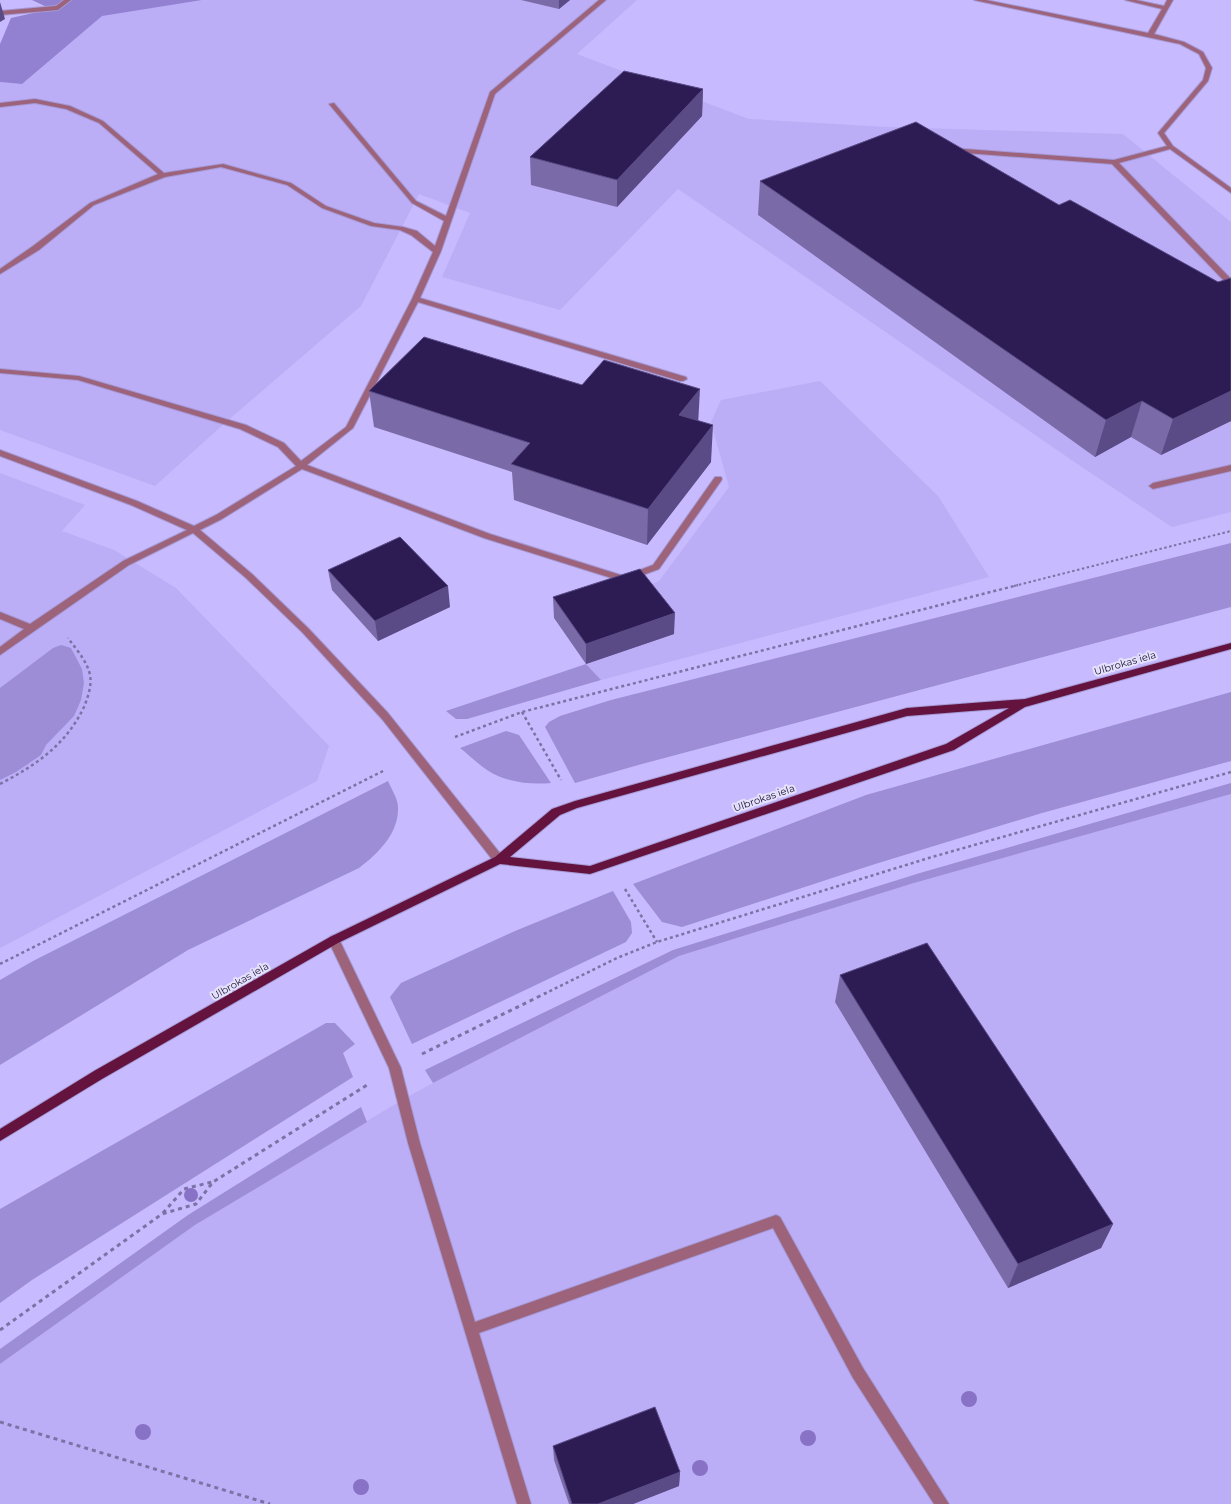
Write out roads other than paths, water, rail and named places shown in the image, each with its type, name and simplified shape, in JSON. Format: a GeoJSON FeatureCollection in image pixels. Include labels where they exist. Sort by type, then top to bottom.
{"type":"FeatureCollection","features":[{"type":"Feature","properties":{"kind":"main road","name":"Ulbrokas iela"},"geometry":{"type":"LineString","coordinates":[[0,1136],[98,1075],[334,940],[499,860],[556,812],[575,805],[907,712],[1025,704],[1231,646]]}},
{"type":"Feature","properties":{"kind":"main road","name":"Ulbrokas iela"},"geometry":{"type":"LineString","coordinates":[[499,860],[590,870],[950,747],[1025,704]]}},
{"type":"Feature","properties":{"kind":"street"},"geometry":{"type":"LineString","coordinates":[[0,13],[58,8],[68,0]]}},
{"type":"Feature","properties":{"kind":"street"},"geometry":{"type":"LineString","coordinates":[[0,652],[31,628],[126,563],[219,517],[302,466],[349,428],[416,299],[437,251],[492,93],[603,0]]}},
{"type":"Feature","properties":{"kind":"street"},"geometry":{"type":"LineString","coordinates":[[977,0],[1150,35],[1182,43],[1201,53],[1209,68],[1206,80],[1161,133],[1171,147],[1231,191]]}},
{"type":"Feature","properties":{"kind":"street"},"geometry":{"type":"LineString","coordinates":[[1128,0],[1165,8]]}},
{"type":"Feature","properties":{"kind":"street"},"geometry":{"type":"LineString","coordinates":[[1150,35],[1170,0]]}},
{"type":"Feature","properties":{"kind":"street"},"geometry":{"type":"LineString","coordinates":[[0,105],[35,102],[68,107],[75,110],[101,122],[163,175]]}},
{"type":"Feature","properties":{"kind":"street"},"geometry":{"type":"LineString","coordinates":[[332,104],[414,202],[448,220]]}},
{"type":"Feature","properties":{"kind":"street"},"geometry":{"type":"LineString","coordinates":[[944,149],[1114,162],[1171,147]]}},
{"type":"Feature","properties":{"kind":"street"},"geometry":{"type":"LineString","coordinates":[[1114,162],[1231,283]]}},
{"type":"Feature","properties":{"kind":"street"},"geometry":{"type":"LineString","coordinates":[[0,272],[36,248],[92,204],[163,175],[221,165],[289,184],[324,207],[372,225],[401,228],[414,233],[437,251]]}},
{"type":"Feature","properties":{"kind":"street"},"geometry":{"type":"LineString","coordinates":[[416,299],[493,324],[682,379]]}},
{"type":"Feature","properties":{"kind":"street"},"geometry":{"type":"LineString","coordinates":[[0,371],[80,378],[243,427],[281,445],[302,466],[487,536],[624,579],[656,567],[718,479]]}},
{"type":"Feature","properties":{"kind":"street"},"geometry":{"type":"LineString","coordinates":[[0,453],[134,503],[193,529],[249,576],[305,630],[385,716],[499,860]]}},
{"type":"Feature","properties":{"kind":"street"},"geometry":{"type":"LineString","coordinates":[[1153,486],[1231,468]]}},
{"type":"Feature","properties":{"kind":"street"},"geometry":{"type":"LineString","coordinates":[[0,615],[31,628]]}},
{"type":"Feature","properties":{"kind":"street"},"geometry":{"type":"LineString","coordinates":[[334,940],[395,1068],[414,1143],[524,1504]]}},
{"type":"Feature","properties":{"kind":"street"},"geometry":{"type":"LineString","coordinates":[[470,1330],[776,1221],[858,1373],[942,1504]]}}]}
